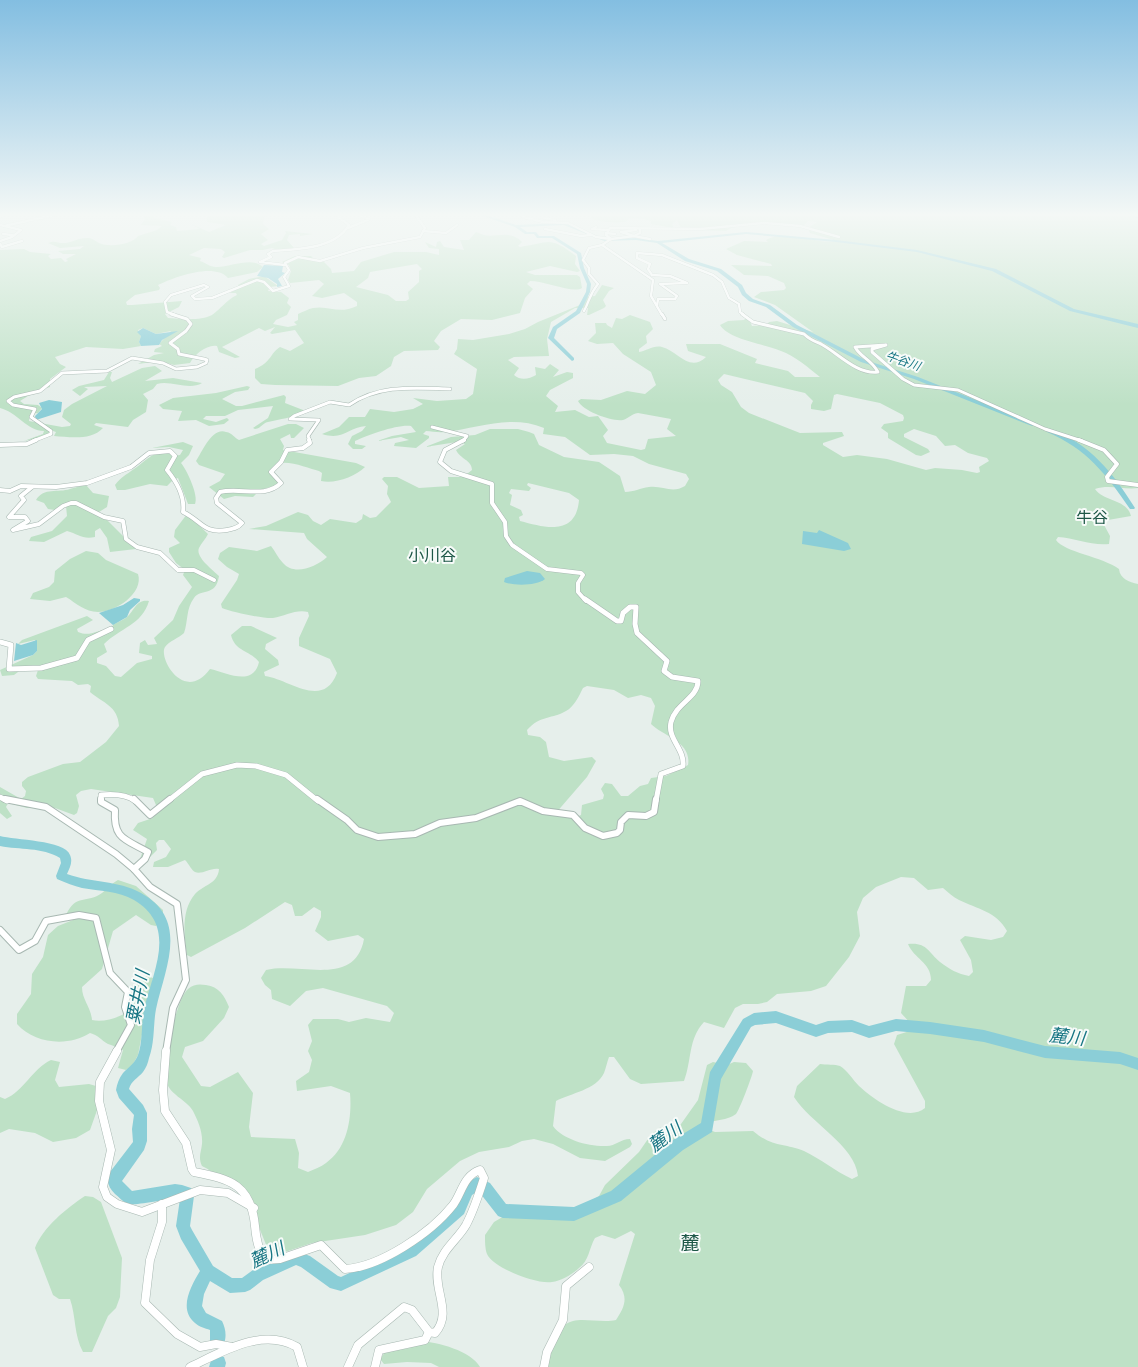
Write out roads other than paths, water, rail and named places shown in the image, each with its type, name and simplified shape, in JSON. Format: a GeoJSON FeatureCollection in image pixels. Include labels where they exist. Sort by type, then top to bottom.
{"type":"FeatureCollection","features":[{"type":"Feature","properties":{"kind":"street"},"geometry":{"type":"LineString","coordinates":[[0,445],[28,444],[52,433],[46,426],[33,419],[32,415],[35,409],[13,405],[8,402],[14,398],[40,391],[62,373],[103,372],[135,358],[163,363],[176,368],[204,364],[207,361],[206,359],[180,354],[178,349],[170,343],[186,333],[191,324],[187,319],[167,312],[164,306],[166,298],[204,285],[208,287],[193,295],[193,298],[199,300],[209,299],[257,280],[264,282],[272,291],[282,290],[289,286],[284,277]]}},
{"type":"Feature","properties":{"kind":"street"},"geometry":{"type":"LineString","coordinates":[[584,311],[589,295],[598,284],[591,277]]}},
{"type":"Feature","properties":{"kind":"street"},"geometry":{"type":"LineString","coordinates":[[648,277],[653,280],[650,293],[665,318]]}},
{"type":"Feature","properties":{"kind":"street"},"geometry":{"type":"LineString","coordinates":[[657,306],[658,299],[672,300],[677,296],[660,284],[687,283],[672,277]]}},
{"type":"Feature","properties":{"kind":"street"},"geometry":{"type":"LineString","coordinates":[[713,277],[726,286],[729,298],[739,304],[740,312],[750,320],[804,334],[810,340],[867,372],[878,372],[872,361],[858,352],[855,347],[886,345],[872,350],[872,352],[908,382],[921,387],[958,390],[1045,429],[1096,446],[1117,464],[1106,477],[1108,481],[1138,485]]}},
{"type":"Feature","properties":{"kind":"street"},"geometry":{"type":"LineString","coordinates":[[1,490],[21,486],[56,487],[88,483],[131,467],[152,452],[170,451],[174,456],[167,470],[174,479],[184,504],[183,512],[190,515],[205,530],[219,532],[236,528],[242,523],[233,514],[217,504],[216,498],[220,492],[234,490],[267,491],[276,488],[281,483],[272,472],[280,464],[285,452],[291,448],[303,448],[310,443],[308,436],[319,420],[313,419],[304,422],[290,419],[294,416],[330,402],[349,404],[362,396],[395,387],[450,389]]}},
{"type":"Feature","properties":{"kind":"street"},"geometry":{"type":"LineString","coordinates":[[134,869],[145,859],[148,852],[119,835],[114,826],[115,810],[101,802],[101,795],[113,794],[132,798],[150,815],[202,774],[237,765],[270,769],[286,775],[307,793],[347,820],[357,830],[378,837],[415,834],[430,826],[476,818],[520,801],[543,811],[573,815],[585,828],[603,836],[617,833],[620,830],[621,822],[628,815],[646,816],[654,812],[661,774],[683,766],[683,757],[671,734],[672,722],[678,704],[694,694],[698,682],[672,677],[664,671],[667,661],[664,656],[645,644],[636,633],[634,621],[636,607],[630,607],[623,613],[621,621],[617,622],[589,604],[578,592],[578,583],[583,575],[581,573],[547,568],[512,545],[506,536],[505,522],[499,516],[492,503],[492,484],[454,472],[445,468],[440,462],[445,450],[463,442],[466,436],[432,428]]}},
{"type":"Feature","properties":{"kind":"street"},"geometry":{"type":"LineString","coordinates":[[38,487],[29,488],[21,496],[24,500],[9,517],[25,517],[28,521],[12,530],[43,522],[61,506],[76,503],[104,517],[123,521],[123,531],[126,539],[137,547],[160,552],[178,570],[194,570],[214,580]]}},
{"type":"Feature","properties":{"kind":"street"},"geometry":{"type":"LineString","coordinates":[[0,642],[12,645],[9,669],[40,668],[77,658],[87,641],[111,629]]}},
{"type":"Feature","properties":{"kind":"street"},"geometry":{"type":"LineString","coordinates":[[0,798],[10,802],[46,807],[90,835],[134,869],[150,888],[172,900],[179,910],[182,949],[187,974],[184,986],[173,1008],[164,1077],[165,1110],[169,1120],[185,1141],[191,1160],[190,1168],[194,1172],[210,1175],[242,1188],[248,1195],[254,1208],[259,1252],[265,1260],[274,1261],[286,1258],[303,1249],[321,1245],[345,1269],[350,1270],[388,1255],[413,1242],[452,1206],[464,1184],[476,1171],[480,1170],[484,1178],[468,1219],[440,1260],[438,1268],[444,1320],[441,1328],[435,1333],[429,1332],[412,1310],[404,1307],[358,1345],[348,1367]]}},
{"type":"Feature","properties":{"kind":"street"},"geometry":{"type":"LineString","coordinates":[[0,930],[19,950],[35,942],[46,921],[79,915],[96,918],[110,973],[116,982],[128,992],[125,1007],[130,1017],[131,1025],[100,1082],[98,1092],[98,1102],[111,1150],[103,1187],[107,1197],[131,1209],[142,1212],[200,1190],[228,1193],[254,1208]]}},
{"type":"Feature","properties":{"kind":"street"},"geometry":{"type":"LineString","coordinates":[[162,1204],[162,1222],[150,1260],[145,1303],[177,1334],[200,1347],[216,1344],[232,1347]]}},
{"type":"Feature","properties":{"kind":"street"},"geometry":{"type":"LineString","coordinates":[[544,1367],[547,1352],[563,1320],[566,1286],[589,1267]]}},
{"type":"Feature","properties":{"kind":"street"},"geometry":{"type":"LineString","coordinates":[[375,1367],[376,1356],[385,1347],[425,1340],[429,1332]]}},
{"type":"Feature","properties":{"kind":"street"},"geometry":{"type":"LineString","coordinates":[[190,1367],[232,1347],[263,1340],[284,1339],[297,1347],[303,1367]]}},
{"type":"Feature","properties":{"kind":"water"},"geometry":{"type":"Polygon","coordinates":[[[261,277],[281,277],[278,279],[282,286],[277,287],[277,284],[268,278],[261,277]]]}},
{"type":"Feature","properties":{"kind":"water"},"geometry":{"type":"Polygon","coordinates":[[[143,328],[156,334],[178,331],[162,340],[159,345],[141,346],[139,342],[141,336],[137,332],[143,328]]]}},
{"type":"Feature","properties":{"kind":"water"},"geometry":{"type":"Polygon","coordinates":[[[49,400],[62,402],[61,412],[36,420],[35,416],[42,409],[39,403],[49,400]]]}},
{"type":"Feature","properties":{"kind":"water"},"geometry":{"type":"Polygon","coordinates":[[[819,530],[848,543],[851,549],[844,551],[802,544],[803,531],[817,533],[819,530]]]}},
{"type":"Feature","properties":{"kind":"water"},"geometry":{"type":"Polygon","coordinates":[[[527,571],[540,573],[545,579],[525,585],[504,582],[505,578],[527,571]]]}},
{"type":"Feature","properties":{"kind":"water"},"geometry":{"type":"Polygon","coordinates":[[[134,598],[140,599],[140,601],[130,610],[127,617],[113,625],[99,613],[123,605],[134,598]]]}},
{"type":"Feature","properties":{"kind":"water"},"geometry":{"type":"Polygon","coordinates":[[[37,640],[37,651],[33,655],[14,661],[16,643],[21,645],[37,640]]]}},
{"type":"Feature","properties":{"kind":"waterway"},"geometry":{"type":"LineString","coordinates":[[572,359],[551,338],[555,328],[578,312],[588,292],[589,284],[586,277]]}},
{"type":"Feature","properties":{"kind":"waterway","name":"牛谷川"},"geometry":{"type":"LineString","coordinates":[[728,277],[740,286],[744,294],[751,300],[768,306],[795,326],[863,361],[916,378],[1032,424]]}},
{"type":"Feature","properties":{"kind":"waterway"},"geometry":{"type":"LineString","coordinates":[[1007,277],[1072,310],[1138,326]]}},
{"type":"Feature","properties":{"kind":"waterway","name":"牛谷川"},"geometry":{"type":"LineString","coordinates":[[1049,431],[1076,444],[1098,462],[1132,508]]}},
{"type":"Feature","properties":{"kind":"waterway","name":"粟井川"},"geometry":{"type":"LineString","coordinates":[[0,841],[49,847],[57,850],[65,855],[66,863],[61,876],[70,880],[120,889],[146,903],[160,920],[166,938],[162,964],[150,1011],[144,1057],[136,1070],[128,1077],[122,1090],[140,1113],[140,1143],[115,1177],[115,1184],[130,1198],[175,1191],[186,1193]]}},
{"type":"Feature","properties":{"kind":"waterway","name":"麓川"},"geometry":{"type":"LineString","coordinates":[[208,1271],[230,1286],[245,1285],[258,1275],[296,1258],[305,1261],[335,1283],[341,1284],[411,1251],[459,1209],[467,1190],[477,1184],[485,1188],[503,1211],[574,1214],[616,1196],[678,1145],[707,1127],[715,1077],[747,1023],[754,1019],[776,1017],[816,1031],[828,1027],[852,1026],[869,1032],[896,1025],[930,1028],[984,1036],[1045,1052],[1120,1058],[1138,1064]]}},
{"type":"Feature","properties":{"kind":"waterway","name":"粟井川"},"geometry":{"type":"LineString","coordinates":[[187,1196],[183,1226],[208,1271]]}},
{"type":"Feature","properties":{"kind":"waterway","name":"粟井川"},"geometry":{"type":"LineString","coordinates":[[208,1271],[196,1294],[194,1306],[195,1312],[199,1317],[217,1326],[218,1341]]}},
{"type":"Feature","properties":{"kind":"waterway","name":"粟井川"},"geometry":{"type":"LineString","coordinates":[[217,1367],[218,1363]]}},
{"type":"Feature","properties":{"kind":"district","name":"牛谷"},"geometry":{"type":"Point","coordinates":[1092,517]}},
{"type":"Feature","properties":{"kind":"district","name":"小川谷"},"geometry":{"type":"Point","coordinates":[432,555]}},
{"type":"Feature","properties":{"kind":"district","name":"麓"},"geometry":{"type":"Point","coordinates":[690,1243]}}]}
